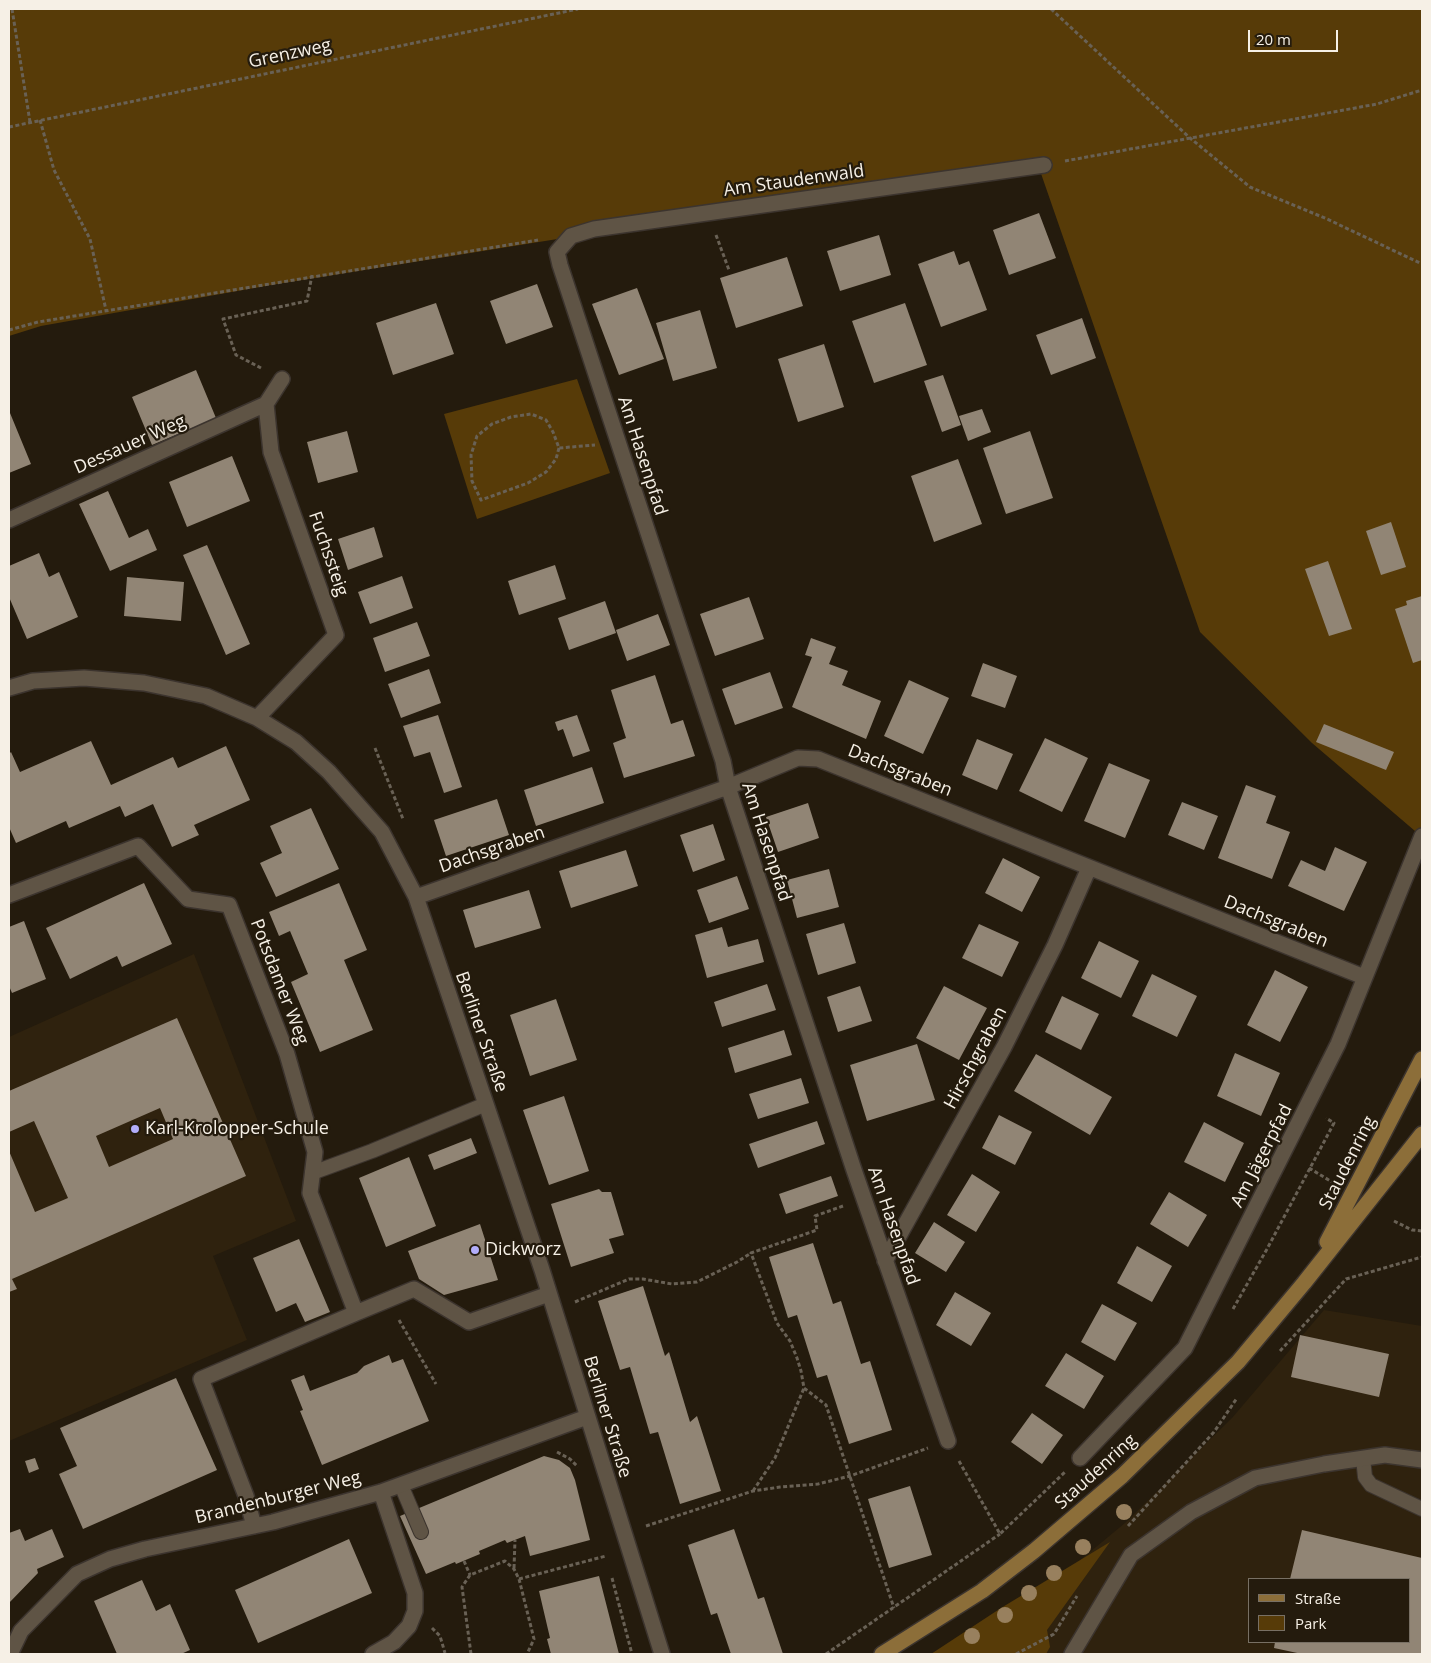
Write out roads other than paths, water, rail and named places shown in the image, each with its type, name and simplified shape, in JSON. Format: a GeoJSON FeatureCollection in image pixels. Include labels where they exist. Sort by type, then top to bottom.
{"type":"FeatureCollection","features":[{"type":"Feature","properties":{"kind":"main road","name":"Staudenring"},"geometry":{"type":"LineString","coordinates":[[1304,1283],[1341,1218],[1422,1059]]}},
{"type":"Feature","properties":{"kind":"main road","name":"Staudenring"},"geometry":{"type":"LineString","coordinates":[[882,1654],[982,1591],[1034,1551],[1122,1476],[1238,1362],[1304,1283],[1422,1134]]}},
{"type":"Feature","properties":{"kind":"street","name":"Am Staudenwald"},"geometry":{"type":"LineString","coordinates":[[557,252],[571,236],[581,232],[1044,165]]}},
{"type":"Feature","properties":{"kind":"street","name":"Am Hasenpfad"},"geometry":{"type":"LineString","coordinates":[[557,252],[723,761],[728,787],[864,1198],[948,1441]]}},
{"type":"Feature","properties":{"kind":"street"},"geometry":{"type":"LineString","coordinates":[[266,404],[282,379]]}},
{"type":"Feature","properties":{"kind":"street","name":"Dessauer Weg"},"geometry":{"type":"LineString","coordinates":[[9,520],[266,404]]}},
{"type":"Feature","properties":{"kind":"street","name":"Fuchssteig"},"geometry":{"type":"LineString","coordinates":[[257,718],[336,635],[272,452],[266,404]]}},
{"type":"Feature","properties":{"kind":"street","name":"Berliner Straße"},"geometry":{"type":"LineString","coordinates":[[9,688],[32,681],[84,678],[144,683],[206,696],[257,718],[296,742],[329,772],[382,832],[416,897],[554,1309],[662,1654]]}},
{"type":"Feature","properties":{"kind":"street","name":"Dachsgraben"},"geometry":{"type":"LineString","coordinates":[[416,897],[728,787],[798,758],[818,759],[1364,976]]}},
{"type":"Feature","properties":{"kind":"street","name":"Am Jägerpfad"},"geometry":{"type":"LineString","coordinates":[[1080,1458],[1185,1348],[1338,1044],[1422,836]]}},
{"type":"Feature","properties":{"kind":"street","name":"Potsdamer Weg"},"geometry":{"type":"LineString","coordinates":[[9,895],[138,846],[188,899],[229,905],[287,1054],[315,1152],[310,1193],[356,1313]]}},
{"type":"Feature","properties":{"kind":"street","name":"Hirschgraben"},"geometry":{"type":"LineString","coordinates":[[886,1261],[1004,1047],[1055,946],[1089,868]]}},
{"type":"Feature","properties":{"kind":"street"},"geometry":{"type":"LineString","coordinates":[[254,1526],[246,1496],[201,1379],[414,1289],[469,1322],[549,1294]]}},
{"type":"Feature","properties":{"kind":"street","name":"Brandenburger Weg"},"geometry":{"type":"LineString","coordinates":[[10,1654],[21,1631],[77,1574],[110,1559],[145,1549],[254,1526],[381,1492],[587,1417]]}},
{"type":"Feature","properties":{"kind":"street"},"geometry":{"type":"LineString","coordinates":[[1072,1654],[1131,1555],[1183,1517],[1255,1478],[1324,1464],[1385,1455],[1422,1460]]}},
{"type":"Feature","properties":{"kind":"street"},"geometry":{"type":"LineString","coordinates":[[373,1654],[394,1642],[409,1626],[415,1611],[416,1593],[381,1492]]}},
{"type":"Feature","properties":{"kind":"lane"},"geometry":{"type":"LineString","coordinates":[[312,1173],[372,1151],[486,1104]]}},
{"type":"Feature","properties":{"kind":"lane"},"geometry":{"type":"LineString","coordinates":[[1363,1458],[1365,1478],[1371,1485],[1422,1509]]}},
{"type":"Feature","properties":{"kind":"lane"},"geometry":{"type":"LineString","coordinates":[[401,1485],[421,1532]]}},
{"type":"Feature","properties":{"kind":"place","name":"Karl-Krolopper-Schule"},"geometry":{"type":"Point","coordinates":[135,1129]}},
{"type":"Feature","properties":{"kind":"place","name":"Dickworz"},"geometry":{"type":"Point","coordinates":[475,1250]}}]}
